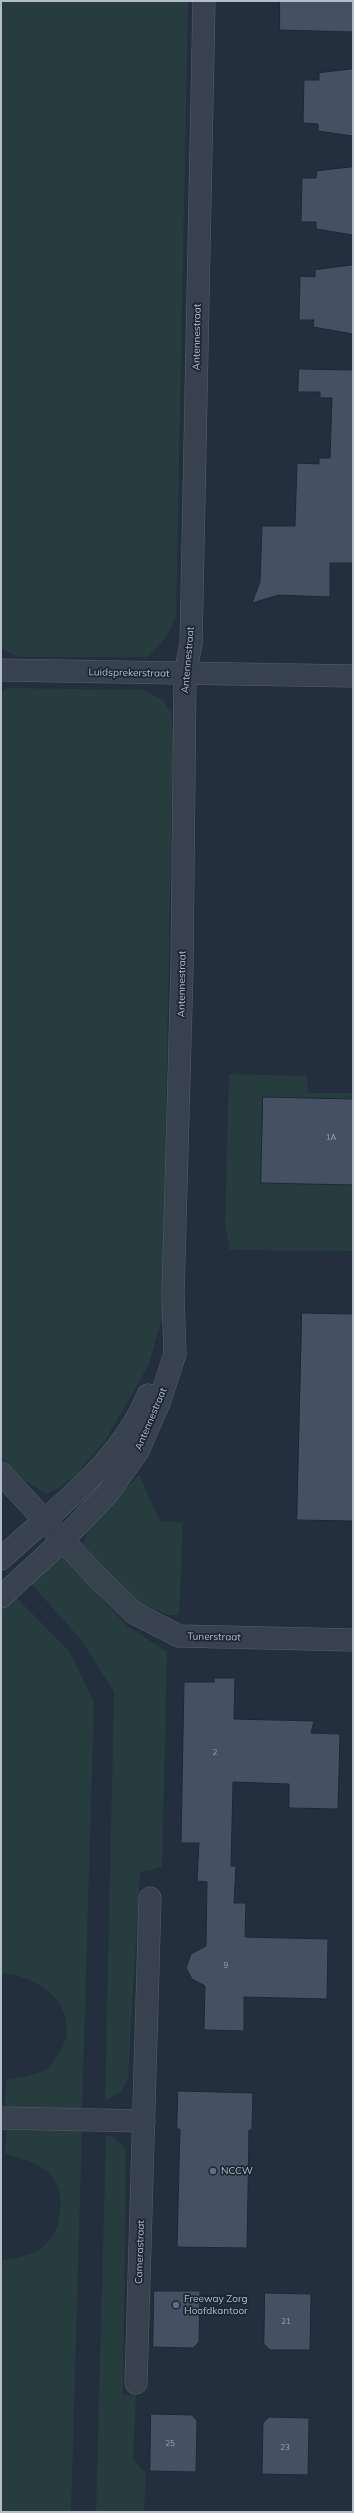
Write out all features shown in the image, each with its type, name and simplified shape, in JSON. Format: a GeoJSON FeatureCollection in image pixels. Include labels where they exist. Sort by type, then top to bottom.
{"type":"FeatureCollection","features":[{"type":"Feature","properties":{"kind":"street","name":"Antennestraat"},"geometry":{"type":"LineString","coordinates":[[1,1597],[62,1541],[108,1493],[138,1451],[159,1404],[175,1354],[173,1295],[182,968],[185,674],[191,644],[204,1]]}},
{"type":"Feature","properties":{"kind":"street","name":"Luidsprekerstraat"},"geometry":{"type":"LineString","coordinates":[[1,670],[353,676]]}},
{"type":"Feature","properties":{"kind":"street","name":"Antennestraat"},"geometry":{"type":"LineString","coordinates":[[1,1559],[118,1447],[144,1406],[162,1361],[173,1295]]}},
{"type":"Feature","properties":{"kind":"street"},"geometry":{"type":"LineString","coordinates":[[1,1473],[44,1519],[62,1541]]}},
{"type":"Feature","properties":{"kind":"street","name":"Tunerstraat"},"geometry":{"type":"LineString","coordinates":[[62,1541],[134,1612],[179,1636],[353,1640]]}},
{"type":"Feature","properties":{"kind":"street","name":"Camerastraat"},"geometry":{"type":"LineString","coordinates":[[136,2383],[150,1898]]}},
{"type":"Feature","properties":{"kind":"street"},"geometry":{"type":"LineString","coordinates":[[1,2118],[144,2121]]}},
{"type":"Feature","properties":{"kind":"green space"},"geometry":{"type":"Polygon","coordinates":[[[1,1],[188,1],[176,617],[167,636],[148,657],[20,657],[1,649],[1,1]]]}},
{"type":"Feature","properties":{"kind":"green space"},"geometry":{"type":"Polygon","coordinates":[[[8,688],[143,690],[163,700],[171,713],[173,737],[162,1317],[149,1364],[105,1441],[76,1475],[62,1486],[46,1494],[22,1479],[1,1456],[1,693],[8,688]]]}},
{"type":"Feature","properties":{"kind":"green space"},"geometry":{"type":"Polygon","coordinates":[[[229,1074],[307,1076],[308,1093],[353,1093],[353,1251],[230,1250],[225,1224],[229,1074]]]}},
{"type":"Feature","properties":{"kind":"green space"},"geometry":{"type":"Polygon","coordinates":[[[139,1475],[160,1521],[183,1523],[179,1615],[169,1615],[132,1601],[84,1545],[87,1530],[139,1475]]]}},
{"type":"Feature","properties":{"kind":"green space"},"geometry":{"type":"Polygon","coordinates":[[[54,1556],[64,1558],[127,1626],[167,1652],[162,1867],[140,1872],[128,2078],[122,2091],[105,2101],[114,1692],[82,1641],[29,1581],[54,1556]]]}},
{"type":"Feature","properties":{"kind":"green space"},"geometry":{"type":"Polygon","coordinates":[[[14,1595],[69,1651],[94,1702],[82,2109],[5,2109],[6,2080],[33,2075],[47,2069],[60,2052],[66,2036],[66,2020],[61,2006],[51,1994],[37,1984],[20,1976],[1,1973],[1,1607],[14,1595]]]}},
{"type":"Feature","properties":{"kind":"green space"},"geometry":{"type":"Polygon","coordinates":[[[7,2125],[82,2127],[71,2512],[1,2512],[1,2260],[13,2259],[33,2253],[48,2242],[58,2223],[61,2205],[58,2187],[53,2177],[34,2163],[5,2154],[7,2125]]]}},
{"type":"Feature","properties":{"kind":"green space"},"geometry":{"type":"Polygon","coordinates":[[[106,2135],[115,2138],[126,2149],[123,2395],[136,2395],[133,2459],[146,2474],[144,2512],[96,2512],[106,2135]]]}},
{"type":"Feature","properties":{"kind":"building"},"geometry":{"type":"Polygon","coordinates":[[[280,1],[353,1],[353,32],[280,30],[280,1]]]}},
{"type":"Feature","properties":{"kind":"building"},"geometry":{"type":"Polygon","coordinates":[[[353,69],[353,136],[318,131],[318,124],[303,123],[304,80],[319,80],[319,73],[353,69]]]}},
{"type":"Feature","properties":{"kind":"building"},"geometry":{"type":"Polygon","coordinates":[[[353,167],[353,235],[316,229],[316,222],[301,222],[302,178],[316,178],[317,171],[353,167]]]}},
{"type":"Feature","properties":{"kind":"building"},"geometry":{"type":"Polygon","coordinates":[[[353,265],[353,334],[313,327],[314,320],[299,320],[300,276],[315,277],[315,270],[353,265]]]}},
{"type":"Feature","properties":{"kind":"building"},"geometry":{"type":"Polygon","coordinates":[[[299,369],[353,370],[353,563],[330,563],[330,597],[279,595],[252,603],[260,582],[262,526],[295,526],[297,463],[319,464],[319,458],[330,458],[332,398],[320,398],[320,392],[298,392],[299,369]]]}},
{"type":"Feature","properties":{"kind":"building"},"geometry":{"type":"Polygon","coordinates":[[[263,1097],[353,1099],[353,1185],[261,1183],[263,1097]]]}},
{"type":"Feature","properties":{"kind":"building"},"geometry":{"type":"Polygon","coordinates":[[[302,1313],[353,1314],[353,1521],[297,1520],[302,1313]]]}},
{"type":"Feature","properties":{"kind":"building"},"geometry":{"type":"Polygon","coordinates":[[[214,1678],[235,1678],[234,1719],[314,1721],[311,1733],[340,1734],[338,1809],[289,1808],[289,1784],[233,1782],[231,1866],[236,1866],[234,1903],[246,1903],[245,1937],[328,1939],[327,1999],[244,1997],[244,2031],[204,2030],[205,1986],[192,1979],[186,1968],[191,1954],[206,1946],[207,1882],[197,1881],[199,1843],[181,1843],[184,1682],[214,1682],[214,1678]]]}},
{"type":"Feature","properties":{"kind":"building"},"geometry":{"type":"Polygon","coordinates":[[[178,2091],[253,2093],[252,2130],[249,2130],[247,2248],[177,2247],[180,2129],[177,2129],[178,2091]]]}},
{"type":"Feature","properties":{"kind":"building"},"geometry":{"type":"Polygon","coordinates":[[[154,2291],[200,2291],[199,2342],[193,2348],[153,2347],[154,2291]]]}},
{"type":"Feature","properties":{"kind":"building"},"geometry":{"type":"Polygon","coordinates":[[[265,2293],[311,2294],[310,2350],[270,2350],[264,2344],[265,2293]]]}},
{"type":"Feature","properties":{"kind":"building"},"geometry":{"type":"Polygon","coordinates":[[[151,2414],[192,2415],[197,2421],[196,2472],[150,2471],[151,2414]]]}},
{"type":"Feature","properties":{"kind":"building"},"geometry":{"type":"Polygon","coordinates":[[[269,2417],[309,2418],[308,2475],[262,2474],[263,2423],[269,2417]]]}},
{"type":"Feature","properties":{"kind":"place","name":"NCCW"},"geometry":{"type":"Point","coordinates":[213,2171]}},
{"type":"Feature","properties":{"kind":"place","name":"Freeway Zorg Hoofdkantoor"},"geometry":{"type":"Point","coordinates":[176,2305]}}]}
